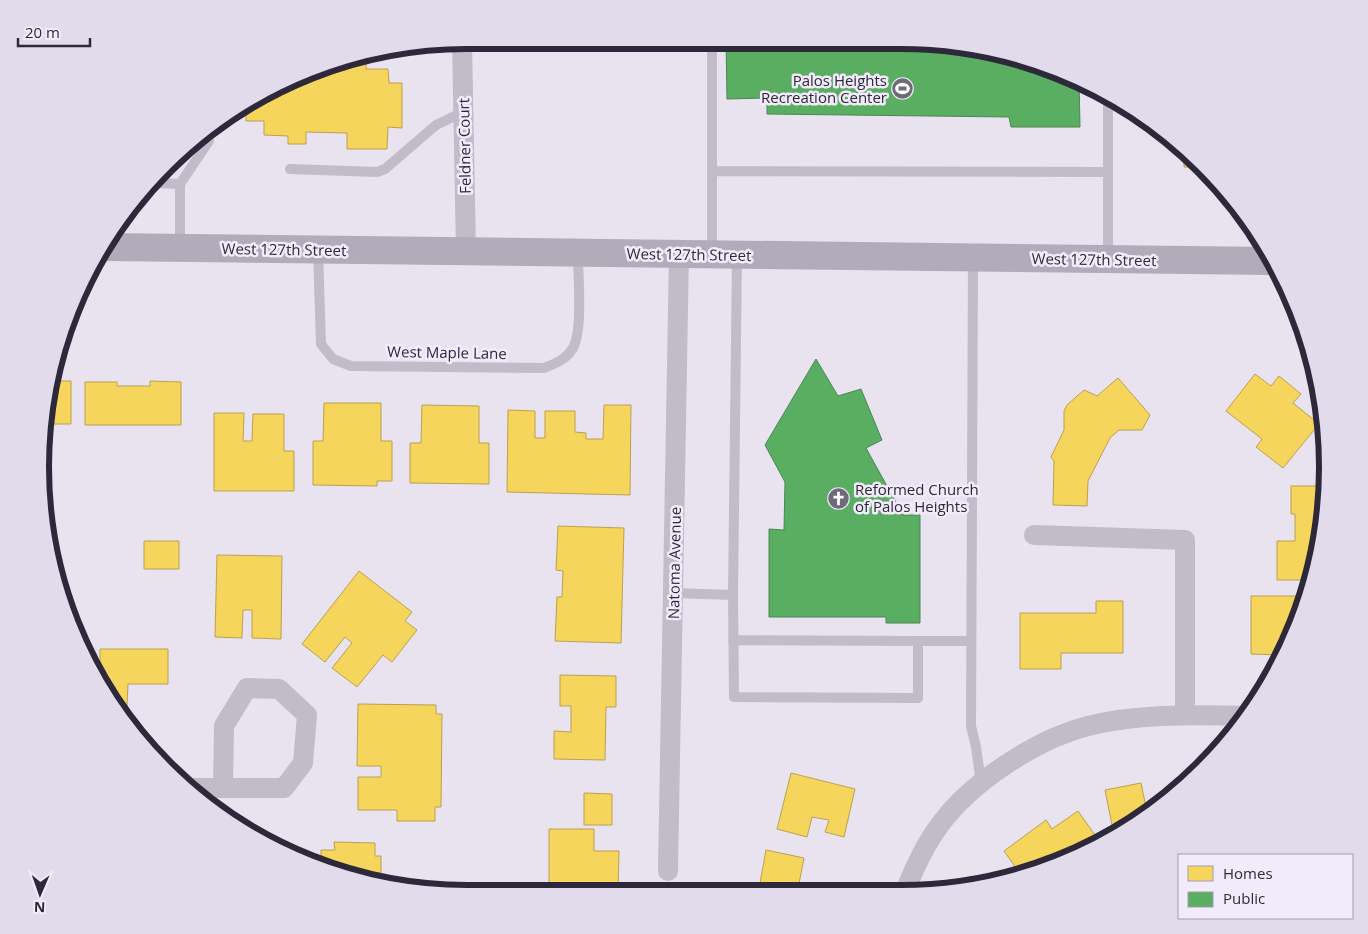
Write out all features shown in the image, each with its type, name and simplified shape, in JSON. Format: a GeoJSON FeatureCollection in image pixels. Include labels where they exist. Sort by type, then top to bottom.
{"type":"FeatureCollection","features":[{"type":"Feature","properties":{"kind":"main road","name":"West 127th Street"},"geometry":{"type":"LineString","coordinates":[[112,247],[1265,261]]}},
{"type":"Feature","properties":{"kind":"street","name":"Feldner Court"},"geometry":{"type":"LineString","coordinates":[[459,49],[463,112],[466,252]]}},
{"type":"Feature","properties":{"kind":"street","name":"Natoma Avenue"},"geometry":{"type":"LineString","coordinates":[[668,871],[679,254]]}},
{"type":"Feature","properties":{"kind":"street"},"geometry":{"type":"LineString","coordinates":[[1034,535],[1185,540],[1185,715]]}},
{"type":"Feature","properties":{"kind":"street"},"geometry":{"type":"LineString","coordinates":[[199,788],[223,788],[284,788],[303,763],[307,715],[279,689],[247,688],[224,726],[223,788]]}},
{"type":"Feature","properties":{"kind":"street"},"geometry":{"type":"LineString","coordinates":[[908,885],[938,827],[954,807],[980,783],[1036,746],[1059,735],[1087,726],[1129,718],[1185,715],[1237,716]]}},
{"type":"Feature","properties":{"kind":"lane"},"geometry":{"type":"LineString","coordinates":[[712,49],[712,171],[724,255],[734,696],[918,698],[918,641]]}},
{"type":"Feature","properties":{"kind":"lane"},"geometry":{"type":"LineString","coordinates":[[1108,104],[1108,259]]}},
{"type":"Feature","properties":{"kind":"lane"},"geometry":{"type":"LineString","coordinates":[[290,169],[377,172],[385,169],[436,125],[463,112]]}},
{"type":"Feature","properties":{"kind":"lane"},"geometry":{"type":"LineString","coordinates":[[180,248],[180,184],[209,141],[209,138]]}},
{"type":"Feature","properties":{"kind":"lane"},"geometry":{"type":"LineString","coordinates":[[712,171],[1108,172]]}},
{"type":"Feature","properties":{"kind":"lane"},"geometry":{"type":"LineString","coordinates":[[160,183],[180,184]]}},
{"type":"Feature","properties":{"kind":"lane","name":"West Maple Lane"},"geometry":{"type":"LineString","coordinates":[[318,250],[321,344],[333,359],[351,366],[544,368],[559,362],[573,349],[579,329],[578,253]]}},
{"type":"Feature","properties":{"kind":"lane"},"geometry":{"type":"LineString","coordinates":[[972,258],[971,726],[976,746],[980,783]]}},
{"type":"Feature","properties":{"kind":"lane"},"geometry":{"type":"LineString","coordinates":[[673,593],[733,595]]}},
{"type":"Feature","properties":{"kind":"lane"},"geometry":{"type":"LineString","coordinates":[[733,640],[971,641]]}},
{"type":"Feature","properties":{"kind":"building: Homes"},"geometry":{"type":"Polygon","coordinates":[[[366,61],[366,69],[388,69],[389,83],[402,83],[402,128],[388,127],[387,149],[347,149],[347,133],[306,132],[306,144],[288,144],[288,136],[264,135],[264,121],[246,121],[246,112],[282,92],[333,71],[346,70],[346,67],[366,61]]]}},
{"type":"Feature","properties":{"kind":"building: Homes"},"geometry":{"type":"Polygon","coordinates":[[[1184,159],[1193,167],[1184,167],[1184,159]]]}},
{"type":"Feature","properties":{"kind":"building: Homes"},"geometry":{"type":"Polygon","coordinates":[[[1255,374],[1271,386],[1279,376],[1301,394],[1293,403],[1317,422],[1317,426],[1283,468],[1256,447],[1262,439],[1226,411],[1255,374]]]}},
{"type":"Feature","properties":{"kind":"building: Homes"},"geometry":{"type":"Polygon","coordinates":[[[1118,378],[1150,415],[1142,430],[1119,430],[1110,438],[1088,481],[1087,506],[1053,505],[1054,461],[1051,457],[1064,430],[1064,411],[1067,405],[1084,390],[1097,396],[1118,378]]]}},
{"type":"Feature","properties":{"kind":"building: Homes"},"geometry":{"type":"Polygon","coordinates":[[[58,381],[71,381],[71,424],[51,424],[58,381]]]}},
{"type":"Feature","properties":{"kind":"building: Homes"},"geometry":{"type":"Polygon","coordinates":[[[150,381],[181,382],[181,425],[85,425],[85,382],[117,382],[117,386],[150,386],[150,381]]]}},
{"type":"Feature","properties":{"kind":"building: Homes"},"geometry":{"type":"Polygon","coordinates":[[[324,403],[381,403],[381,441],[392,441],[392,481],[377,481],[377,486],[313,485],[313,441],[323,441],[324,403]]]}},
{"type":"Feature","properties":{"kind":"building: Homes"},"geometry":{"type":"Polygon","coordinates":[[[422,405],[479,406],[479,443],[489,443],[489,484],[410,483],[410,443],[421,443],[422,405]]]}},
{"type":"Feature","properties":{"kind":"building: Homes"},"geometry":{"type":"Polygon","coordinates":[[[604,405],[631,405],[630,495],[507,492],[508,410],[535,411],[535,438],[545,438],[545,411],[575,411],[575,432],[586,433],[586,439],[603,439],[604,405]]]}},
{"type":"Feature","properties":{"kind":"building: Homes"},"geometry":{"type":"Polygon","coordinates":[[[214,413],[244,413],[243,441],[252,441],[253,414],[284,414],[284,451],[294,451],[294,491],[214,491],[214,413]]]}},
{"type":"Feature","properties":{"kind":"building: Homes"},"geometry":{"type":"Polygon","coordinates":[[[1291,486],[1318,486],[1316,522],[1303,580],[1277,580],[1277,541],[1295,541],[1295,514],[1291,514],[1291,486]]]}},
{"type":"Feature","properties":{"kind":"building: Homes"},"geometry":{"type":"Polygon","coordinates":[[[558,526],[624,528],[621,643],[555,641],[557,597],[562,597],[563,571],[556,570],[558,526]]]}},
{"type":"Feature","properties":{"kind":"building: Homes"},"geometry":{"type":"Polygon","coordinates":[[[144,541],[179,541],[179,569],[144,569],[144,541]]]}},
{"type":"Feature","properties":{"kind":"building: Homes"},"geometry":{"type":"Polygon","coordinates":[[[217,555],[282,556],[281,639],[252,638],[252,610],[243,610],[242,638],[215,637],[217,555]]]}},
{"type":"Feature","properties":{"kind":"building: Homes"},"geometry":{"type":"Polygon","coordinates":[[[359,571],[412,612],[405,621],[417,630],[392,662],[383,655],[357,687],[332,668],[352,643],[345,637],[325,662],[302,644],[359,571]]]}},
{"type":"Feature","properties":{"kind":"building: Homes"},"geometry":{"type":"Polygon","coordinates":[[[1251,596],[1299,596],[1275,655],[1251,654],[1251,596]]]}},
{"type":"Feature","properties":{"kind":"building: Homes"},"geometry":{"type":"Polygon","coordinates":[[[1096,601],[1123,601],[1123,653],[1061,653],[1061,669],[1020,669],[1020,613],[1096,613],[1096,601]]]}},
{"type":"Feature","properties":{"kind":"building: Homes"},"geometry":{"type":"Polygon","coordinates":[[[100,649],[168,649],[168,684],[128,684],[127,706],[124,706],[119,699],[100,667],[100,649]]]}},
{"type":"Feature","properties":{"kind":"building: Homes"},"geometry":{"type":"Polygon","coordinates":[[[560,675],[616,676],[616,707],[606,707],[605,760],[554,759],[554,731],[571,732],[571,706],[560,706],[560,675]]]}},
{"type":"Feature","properties":{"kind":"building: Homes"},"geometry":{"type":"Polygon","coordinates":[[[358,704],[436,705],[436,714],[442,714],[441,807],[435,807],[435,821],[397,821],[397,810],[358,810],[358,777],[381,777],[381,766],[357,766],[358,704]]]}},
{"type":"Feature","properties":{"kind":"building: Homes"},"geometry":{"type":"Polygon","coordinates":[[[791,773],[855,789],[844,837],[825,832],[829,820],[812,817],[807,837],[777,829],[791,773]]]}},
{"type":"Feature","properties":{"kind":"building: Homes"},"geometry":{"type":"Polygon","coordinates":[[[1141,783],[1146,806],[1112,827],[1105,790],[1141,783]]]}},
{"type":"Feature","properties":{"kind":"building: Homes"},"geometry":{"type":"Polygon","coordinates":[[[584,793],[612,794],[612,825],[584,825],[584,793]]]}},
{"type":"Feature","properties":{"kind":"building: Homes"},"geometry":{"type":"Polygon","coordinates":[[[1078,811],[1096,837],[1061,853],[1017,869],[1004,851],[1046,820],[1052,829],[1078,811]]]}},
{"type":"Feature","properties":{"kind":"building: Homes"},"geometry":{"type":"Polygon","coordinates":[[[549,829],[594,829],[594,851],[619,851],[618,885],[549,885],[549,829]]]}},
{"type":"Feature","properties":{"kind":"building: Homes"},"geometry":{"type":"Polygon","coordinates":[[[334,842],[375,843],[375,856],[381,856],[381,876],[321,858],[321,850],[335,850],[334,842]]]}},
{"type":"Feature","properties":{"kind":"building: Homes"},"geometry":{"type":"Polygon","coordinates":[[[766,850],[804,858],[799,885],[760,885],[766,850]]]}},
{"type":"Feature","properties":{"kind":"building: Public","name":"Palos Heights Recreation Center"},"geometry":{"type":"Polygon","coordinates":[[[726,49],[901,49],[956,52],[1009,63],[1035,71],[1079,89],[1080,127],[1011,127],[1009,117],[767,114],[767,98],[727,99],[726,49]]]}},
{"type":"Feature","properties":{"kind":"building: Public","name":"Reformed Church of Palos Heights"},"geometry":{"type":"Polygon","coordinates":[[[816,359],[838,396],[861,389],[882,440],[866,448],[903,515],[920,515],[920,623],[886,623],[886,617],[769,617],[769,529],[784,530],[785,482],[765,445],[816,359]]]}},
{"type":"Feature","properties":{"kind":"place","name":"Palos Heights Recreation Center"},"geometry":{"type":"Point","coordinates":[903,89]}},
{"type":"Feature","properties":{"kind":"place","name":"Reformed Church of Palos Heights"},"geometry":{"type":"Point","coordinates":[839,498]}}]}
